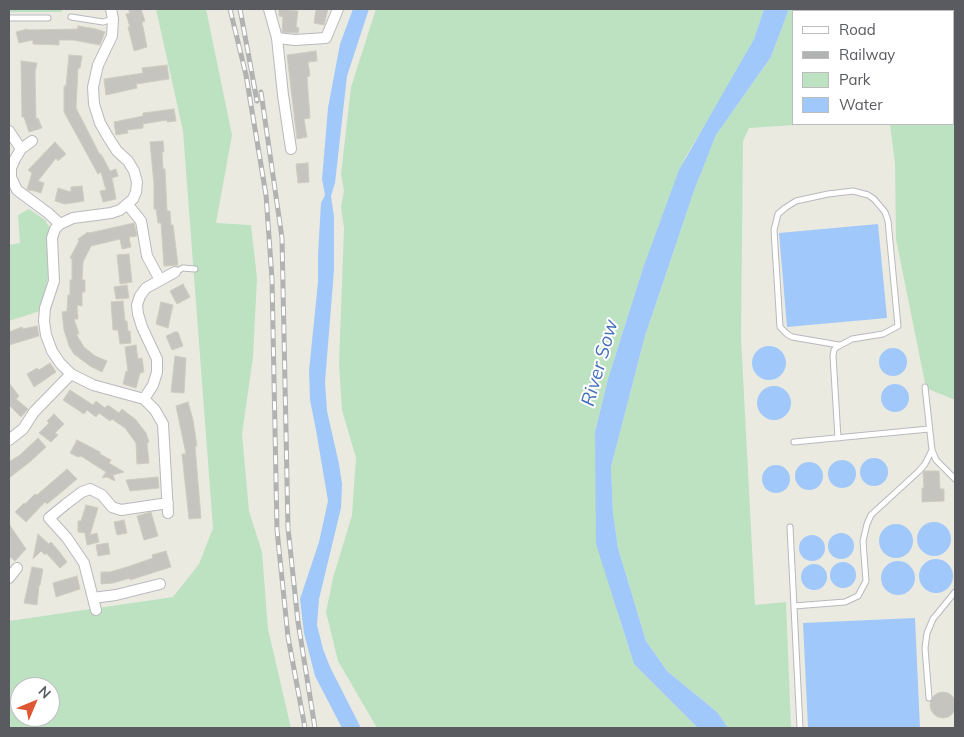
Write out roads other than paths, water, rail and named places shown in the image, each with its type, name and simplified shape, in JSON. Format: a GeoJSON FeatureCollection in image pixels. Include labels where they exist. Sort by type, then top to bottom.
{"type":"FeatureCollection","features":[{"type":"Feature","properties":{"kind":"street"},"geometry":{"type":"LineString","coordinates":[[269,9],[278,38],[283,95],[291,149]]}},
{"type":"Feature","properties":{"kind":"street"},"geometry":{"type":"LineString","coordinates":[[278,38],[294,40],[326,38],[338,9]]}},
{"type":"Feature","properties":{"kind":"street"},"geometry":{"type":"LineString","coordinates":[[96,610],[84,563],[67,538],[50,518],[82,492],[90,489],[102,495],[112,507],[121,510],[168,508],[163,424],[155,410],[144,399],[93,385],[71,374],[52,352],[46,335],[44,321],[45,308],[54,281],[52,238],[55,229],[60,224],[73,218],[120,210],[128,205],[136,192],[137,182],[134,171],[108,137],[100,123],[94,104],[93,87],[98,65],[112,36],[112,14]]}},
{"type":"Feature","properties":{"kind":"street"},"geometry":{"type":"LineString","coordinates":[[9,131],[21,149]]}},
{"type":"Feature","properties":{"kind":"street"},"geometry":{"type":"LineString","coordinates":[[32,140],[21,149],[11,168],[11,178],[17,190],[48,212],[60,224]]}},
{"type":"Feature","properties":{"kind":"street"},"geometry":{"type":"LineString","coordinates":[[128,205],[141,221],[147,256],[160,280]]}},
{"type":"Feature","properties":{"kind":"street"},"geometry":{"type":"LineString","coordinates":[[144,399],[153,385],[157,372],[157,358],[142,327],[137,305],[140,296],[146,288],[175,272]]}},
{"type":"Feature","properties":{"kind":"street"},"geometry":{"type":"LineString","coordinates":[[10,436],[23,429],[34,412],[71,374]]}},
{"type":"Feature","properties":{"kind":"street"},"geometry":{"type":"LineString","coordinates":[[9,577],[17,568]]}},
{"type":"Feature","properties":{"kind":"street"},"geometry":{"type":"LineString","coordinates":[[93,598],[116,595],[160,584]]}},
{"type":"Feature","properties":{"kind":"lane"},"geometry":{"type":"LineString","coordinates":[[71,16],[103,22],[112,14]]}},
{"type":"Feature","properties":{"kind":"lane"},"geometry":{"type":"LineString","coordinates":[[9,18],[48,18]]}},
{"type":"Feature","properties":{"kind":"lane"},"geometry":{"type":"LineString","coordinates":[[838,438],[832,356],[834,350],[839,345],[852,339],[883,334],[898,326],[888,221],[885,212],[868,195],[852,192],[828,194],[796,202],[778,214],[774,230],[780,327],[786,334],[792,336],[839,345]]}},
{"type":"Feature","properties":{"kind":"lane"},"geometry":{"type":"LineString","coordinates":[[175,272],[183,268],[195,270]]}},
{"type":"Feature","properties":{"kind":"lane"},"geometry":{"type":"LineString","coordinates":[[925,387],[932,450],[940,465],[955,479]]}},
{"type":"Feature","properties":{"kind":"lane"},"geometry":{"type":"LineString","coordinates":[[794,442],[930,429]]}},
{"type":"Feature","properties":{"kind":"lane"},"geometry":{"type":"LineString","coordinates":[[794,606],[844,602],[858,596],[866,581],[864,541],[866,524],[871,515],[920,471],[926,464],[932,450]]}},
{"type":"Feature","properties":{"kind":"lane"},"geometry":{"type":"LineString","coordinates":[[790,527],[800,728]]}},
{"type":"Feature","properties":{"kind":"lane"},"geometry":{"type":"LineString","coordinates":[[929,698],[925,648],[927,633],[933,619],[955,592]]}},
{"type":"Feature","properties":{"kind":"water"},"geometry":{"type":"Polygon","coordinates":[[[353,9],[369,9],[347,76],[335,183],[331,196],[334,217],[334,270],[325,382],[327,411],[342,484],[341,508],[319,599],[317,625],[330,667],[361,728],[342,728],[315,676],[304,633],[300,599],[319,542],[328,501],[310,400],[309,371],[318,282],[321,203],[325,195],[322,179],[328,108],[340,44],[353,9]]]}},
{"type":"Feature","properties":{"kind":"water"},"geometry":{"type":"Polygon","coordinates":[[[764,9],[789,9],[771,57],[716,135],[695,188],[645,336],[611,467],[613,513],[618,548],[646,641],[667,671],[717,712],[728,728],[698,728],[634,664],[596,544],[595,432],[608,379],[643,268],[679,170],[754,39],[764,9]]]}},
{"type":"Feature","properties":{"kind":"water"},"geometry":{"type":"Polygon","coordinates":[[[878,224],[887,318],[787,327],[779,233],[878,224]]]}},
{"type":"Feature","properties":{"kind":"water"},"geometry":{"type":"Polygon","coordinates":[[[769,346],[781,351],[786,363],[781,375],[769,380],[757,375],[752,363],[757,351],[769,346]]]}},
{"type":"Feature","properties":{"kind":"water"},"geometry":{"type":"Polygon","coordinates":[[[893,348],[903,352],[907,362],[903,372],[893,376],[883,372],[879,362],[883,352],[893,348]]]}},
{"type":"Feature","properties":{"kind":"water"},"geometry":{"type":"Polygon","coordinates":[[[895,384],[905,388],[909,398],[905,408],[895,412],[885,408],[881,398],[885,388],[895,384]]]}},
{"type":"Feature","properties":{"kind":"water"},"geometry":{"type":"Polygon","coordinates":[[[774,386],[786,391],[791,403],[786,415],[774,420],[762,415],[757,403],[762,391],[774,386]]]}},
{"type":"Feature","properties":{"kind":"water"},"geometry":{"type":"Polygon","coordinates":[[[874,458],[884,462],[888,472],[884,482],[874,486],[864,482],[860,472],[864,462],[874,458]]]}},
{"type":"Feature","properties":{"kind":"water"},"geometry":{"type":"Polygon","coordinates":[[[842,460],[852,464],[856,474],[852,484],[842,488],[832,484],[828,474],[832,464],[842,460]]]}},
{"type":"Feature","properties":{"kind":"water"},"geometry":{"type":"Polygon","coordinates":[[[809,462],[819,466],[823,476],[819,486],[809,490],[799,486],[795,476],[799,466],[809,462]]]}},
{"type":"Feature","properties":{"kind":"water"},"geometry":{"type":"Polygon","coordinates":[[[776,465],[786,469],[790,479],[786,489],[776,493],[766,489],[762,479],[766,469],[776,465]]]}},
{"type":"Feature","properties":{"kind":"water"},"geometry":{"type":"Polygon","coordinates":[[[934,522],[946,527],[951,539],[946,551],[934,556],[922,551],[917,539],[922,527],[934,522]]]}},
{"type":"Feature","properties":{"kind":"water"},"geometry":{"type":"Polygon","coordinates":[[[896,524],[908,529],[913,541],[908,553],[896,558],[884,553],[879,541],[884,529],[896,524]]]}},
{"type":"Feature","properties":{"kind":"water"},"geometry":{"type":"Polygon","coordinates":[[[841,533],[850,537],[854,546],[850,555],[841,559],[832,555],[828,546],[832,537],[841,533]]]}},
{"type":"Feature","properties":{"kind":"water"},"geometry":{"type":"Polygon","coordinates":[[[812,535],[821,539],[825,548],[821,557],[812,561],[803,557],[799,548],[803,539],[812,535]]]}},
{"type":"Feature","properties":{"kind":"water"},"geometry":{"type":"Polygon","coordinates":[[[936,559],[948,564],[953,576],[948,588],[936,593],[924,588],[919,576],[924,564],[936,559]]]}},
{"type":"Feature","properties":{"kind":"water"},"geometry":{"type":"Polygon","coordinates":[[[898,561],[910,566],[915,578],[910,590],[898,595],[886,590],[881,578],[886,566],[898,561]]]}},
{"type":"Feature","properties":{"kind":"water"},"geometry":{"type":"Polygon","coordinates":[[[843,562],[852,566],[856,575],[852,584],[843,588],[834,584],[830,575],[834,566],[843,562]]]}},
{"type":"Feature","properties":{"kind":"water"},"geometry":{"type":"Polygon","coordinates":[[[814,564],[823,568],[827,577],[823,586],[814,590],[805,586],[801,577],[805,568],[814,564]]]}},
{"type":"Feature","properties":{"kind":"water"},"geometry":{"type":"Polygon","coordinates":[[[915,618],[920,728],[808,728],[803,623],[915,618]]]}},
{"type":"Feature","properties":{"kind":"railway"},"geometry":{"type":"LineString","coordinates":[[230,9],[246,75],[266,195],[272,279],[277,530],[288,637],[305,728]]}},
{"type":"Feature","properties":{"kind":"railway"},"geometry":{"type":"LineString","coordinates":[[240,9],[257,101]]}},
{"type":"Feature","properties":{"kind":"railway"},"geometry":{"type":"LineString","coordinates":[[261,92],[282,238],[288,528],[298,622],[315,728]]}},
{"type":"Feature","properties":{"kind":"water label","name":"River Sow"},"geometry":{"type":"Point","coordinates":[600,363]}}]}
